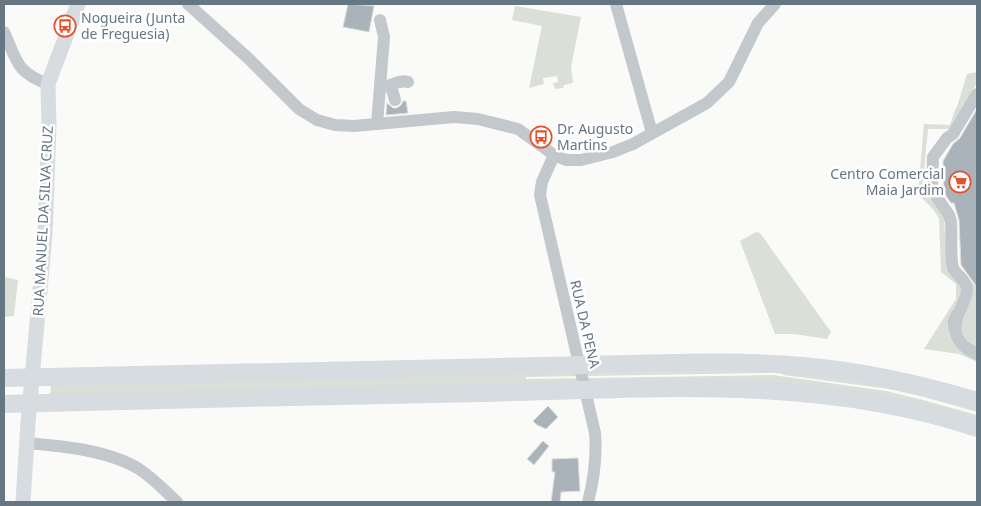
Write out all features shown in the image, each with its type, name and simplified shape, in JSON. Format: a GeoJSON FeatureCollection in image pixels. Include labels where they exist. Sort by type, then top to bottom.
{"type":"FeatureCollection","features":[{"type":"Feature","properties":{"kind":"highway"},"geometry":{"type":"LineString","coordinates":[[9,378],[673,363],[747,363],[803,366],[854,372],[915,384],[977,401]]}},
{"type":"Feature","properties":{"kind":"highway"},"geometry":{"type":"LineString","coordinates":[[8,404],[615,390],[740,389],[806,392],[863,400],[918,411],[977,428]]}},
{"type":"Feature","properties":{"kind":"main road","name":"RUA MANUEL DA SILVA CRUZ"},"geometry":{"type":"LineString","coordinates":[[23,502],[26,444],[45,234],[49,126],[48,84],[78,4]]}},
{"type":"Feature","properties":{"kind":"street"},"geometry":{"type":"LineString","coordinates":[[188,4],[249,59],[299,109],[317,120],[335,125],[354,126],[454,117],[478,119],[518,129],[554,156],[566,160],[580,160],[593,157],[633,144],[690,114],[717,94],[729,82],[758,22],[775,4]]}},
{"type":"Feature","properties":{"kind":"street"},"geometry":{"type":"LineString","coordinates":[[616,4],[652,133]]}},
{"type":"Feature","properties":{"kind":"street"},"geometry":{"type":"LineString","coordinates":[[377,124],[386,86],[384,38],[380,20]]}},
{"type":"Feature","properties":{"kind":"street"},"geometry":{"type":"LineString","coordinates":[[4,32],[24,73],[48,84]]}},
{"type":"Feature","properties":{"kind":"street"},"geometry":{"type":"LineString","coordinates":[[386,86],[401,81],[408,82]]}},
{"type":"Feature","properties":{"kind":"street"},"geometry":{"type":"LineString","coordinates":[[386,86],[395,100]]}},
{"type":"Feature","properties":{"kind":"street"},"geometry":{"type":"LineString","coordinates":[[976,93],[953,134],[947,138],[933,157],[932,190],[949,215],[954,269],[964,280],[967,289],[966,296],[955,321],[956,333],[960,343],[965,348],[977,354]]}},
{"type":"Feature","properties":{"kind":"street","name":"RUA DA PENA"},"geometry":{"type":"LineString","coordinates":[[554,156],[542,182],[540,194],[595,433],[597,456],[594,480],[588,502]]}},
{"type":"Feature","properties":{"kind":"street"},"geometry":{"type":"LineString","coordinates":[[26,444],[48,445],[110,456],[139,469],[160,485],[177,502]]}},
{"type":"Feature","properties":{"kind":"shaded area"},"geometry":{"type":"Polygon","coordinates":[[[515,6],[581,17],[571,67],[573,83],[564,85],[563,88],[555,89],[553,83],[558,82],[557,76],[543,78],[544,84],[529,88],[542,26],[512,20],[515,6]]]}},
{"type":"Feature","properties":{"kind":"shaded area"},"geometry":{"type":"Polygon","coordinates":[[[977,72],[977,83],[950,129],[928,129],[922,191],[938,206],[944,218],[947,269],[962,287],[952,316],[951,336],[977,359],[977,362],[959,354],[924,349],[956,299],[956,284],[941,272],[939,218],[918,194],[924,124],[950,125],[967,74],[977,72]]]}},
{"type":"Feature","properties":{"kind":"shaded area"},"geometry":{"type":"Polygon","coordinates":[[[756,232],[760,233],[831,332],[827,339],[794,334],[775,334],[740,241],[756,232]]]}},
{"type":"Feature","properties":{"kind":"shaded area"},"geometry":{"type":"Polygon","coordinates":[[[956,266],[977,287],[977,351],[970,347],[959,330],[968,300],[956,266]]]}},
{"type":"Feature","properties":{"kind":"shaded area"},"geometry":{"type":"Polygon","coordinates":[[[4,277],[18,280],[14,316],[4,317],[4,277]]]}},
{"type":"Feature","properties":{"kind":"shaded area"},"geometry":{"type":"Polygon","coordinates":[[[730,371],[767,373],[526,377],[526,379],[773,375],[886,391],[977,415],[977,420],[931,407],[884,397],[789,383],[50,395],[51,385],[730,371]]]}},
{"type":"Feature","properties":{"kind":"shaded area"},"geometry":{"type":"Polygon","coordinates":[[[777,372],[853,381],[903,390],[977,409],[977,412],[889,389],[784,375],[777,372]]]}},
{"type":"Feature","properties":{"kind":"building"},"geometry":{"type":"Polygon","coordinates":[[[348,4],[374,6],[369,32],[343,27],[348,4]]]}},
{"type":"Feature","properties":{"kind":"building"},"geometry":{"type":"Polygon","coordinates":[[[403,101],[406,101],[408,113],[386,115],[387,103],[393,108],[397,108],[403,101]]]}},
{"type":"Feature","properties":{"kind":"building","name":"Centro Comercial Maia Jardim"},"geometry":{"type":"Polygon","coordinates":[[[977,109],[977,287],[961,265],[959,220],[954,203],[951,203],[944,193],[943,161],[953,144],[960,138],[977,109]]]}},
{"type":"Feature","properties":{"kind":"building"},"geometry":{"type":"Polygon","coordinates":[[[548,406],[558,417],[546,429],[533,421],[548,406]]]}},
{"type":"Feature","properties":{"kind":"building"},"geometry":{"type":"Polygon","coordinates":[[[543,441],[549,446],[534,465],[527,459],[543,441]]]}},
{"type":"Feature","properties":{"kind":"building"},"geometry":{"type":"Polygon","coordinates":[[[578,458],[580,491],[561,492],[560,502],[551,502],[555,472],[552,472],[552,459],[578,458]]]}},
{"type":"Feature","properties":{"kind":"waterway"},"geometry":{"type":"LineString","coordinates":[[950,330],[949,321],[953,312]]}},
{"type":"Feature","properties":{"kind":"place","name":"Nogueira (Junta de Freguesia)"},"geometry":{"type":"Point","coordinates":[65,26]}},
{"type":"Feature","properties":{"kind":"place","name":"Dr. Augusto Martins"},"geometry":{"type":"Point","coordinates":[541,137]}},
{"type":"Feature","properties":{"kind":"place","name":"Centro Comercial Maia Jardim"},"geometry":{"type":"Point","coordinates":[960,182]}}]}
